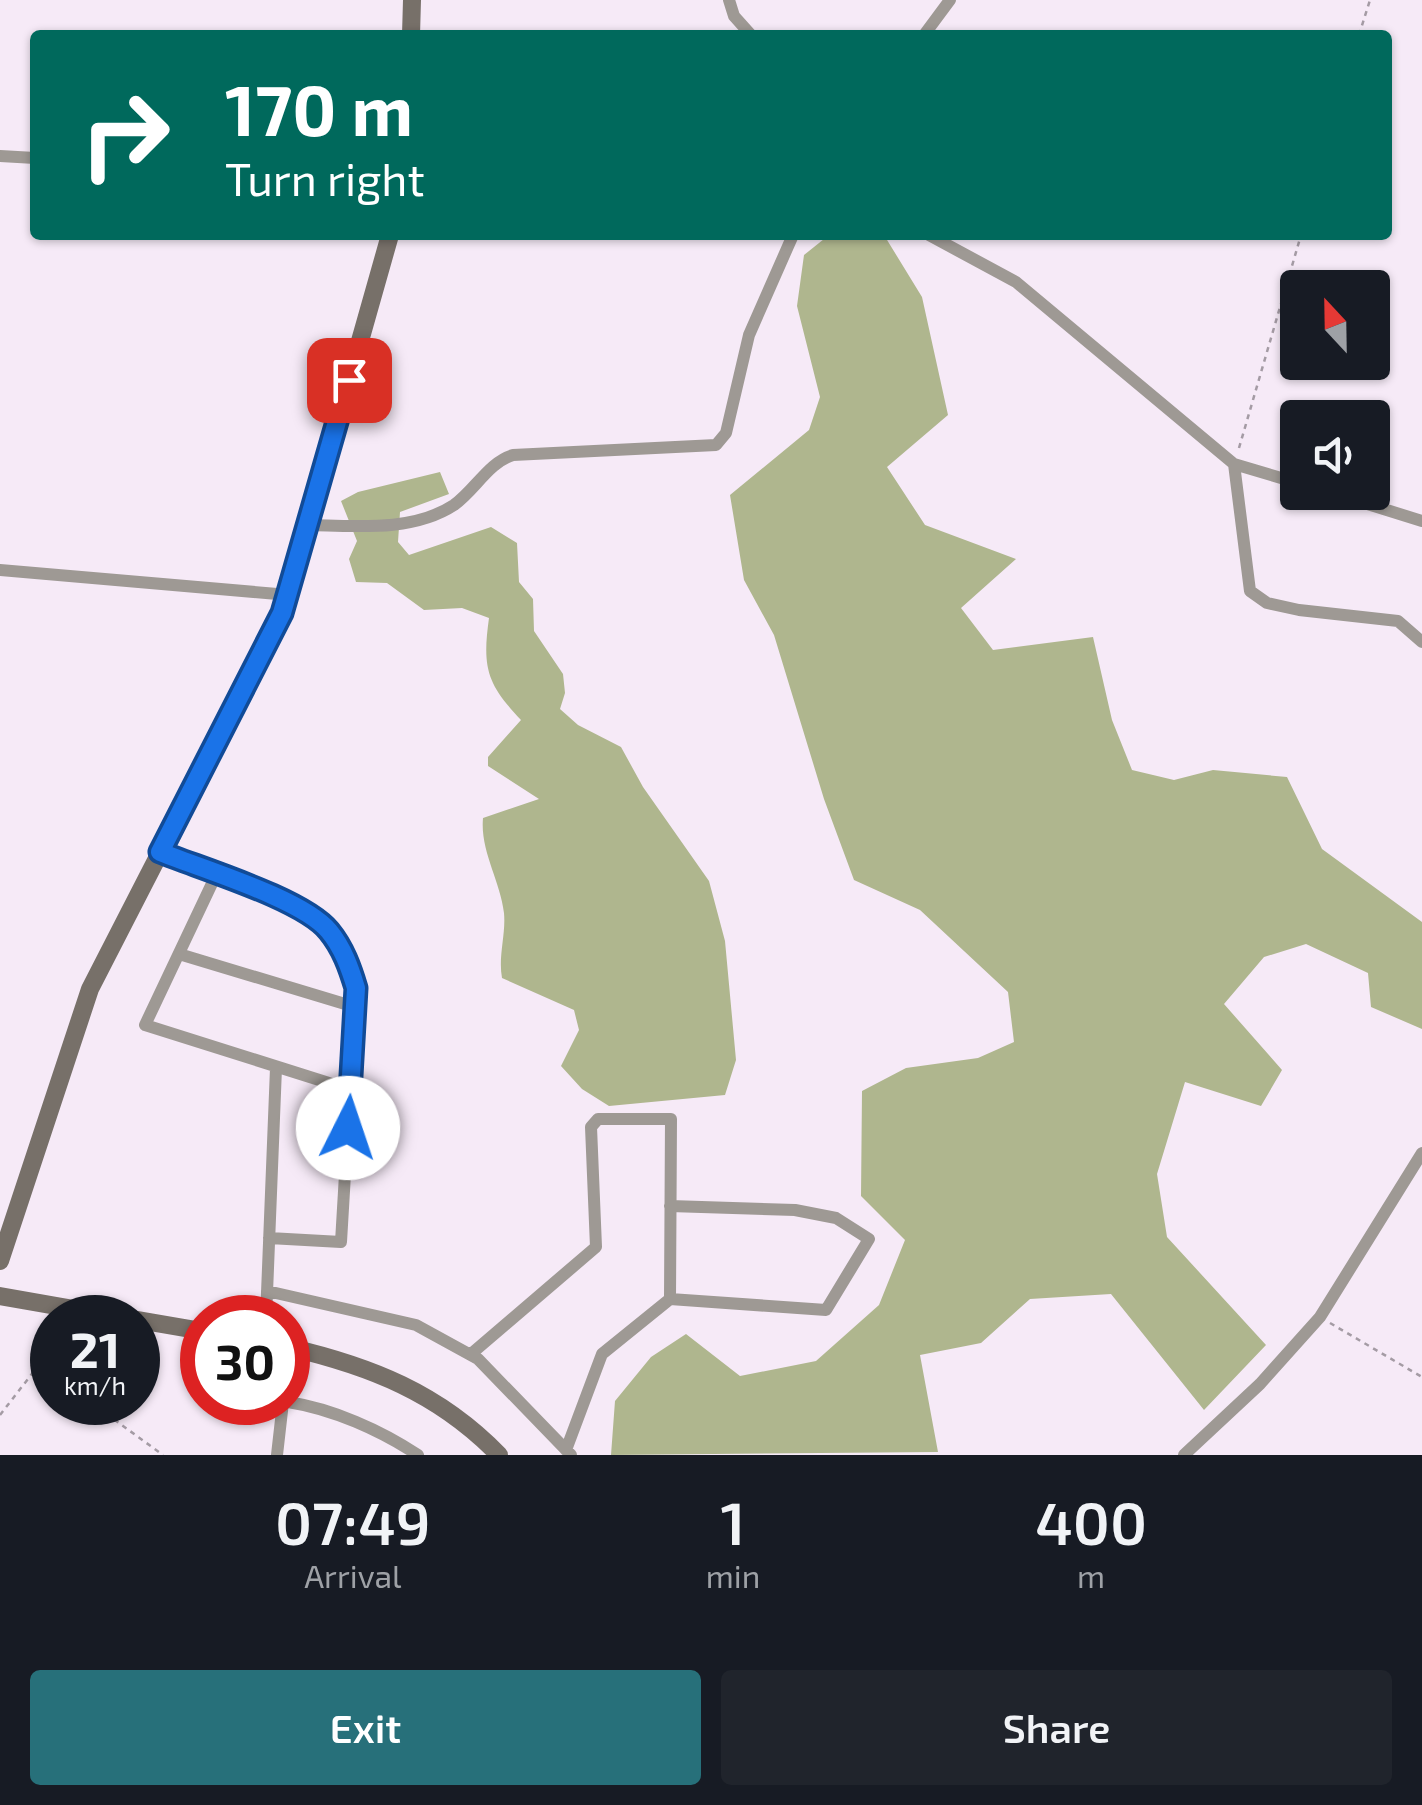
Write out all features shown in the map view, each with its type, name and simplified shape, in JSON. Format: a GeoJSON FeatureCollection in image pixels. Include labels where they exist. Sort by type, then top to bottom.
{"type":"FeatureCollection","features":[{"type":"Feature","properties":{"kind":"street"},"geometry":{"type":"LineString","coordinates":[[411,30],[412,0]]}},
{"type":"Feature","properties":{"kind":"street"},"geometry":{"type":"LineString","coordinates":[[729,0],[734,16],[747,30]]}},
{"type":"Feature","properties":{"kind":"street"},"geometry":{"type":"LineString","coordinates":[[928,30],[950,0]]}},
{"type":"Feature","properties":{"kind":"street"},"geometry":{"type":"LineString","coordinates":[[0,156],[30,158]]}},
{"type":"Feature","properties":{"kind":"street"},"geometry":{"type":"LineString","coordinates":[[0,1261],[90,989],[289,595],[389,240]]}},
{"type":"Feature","properties":{"kind":"street"},"geometry":{"type":"LineString","coordinates":[[309,525],[374,526],[428,520],[457,503],[501,458],[513,455],[716,445],[726,433],[749,335],[792,240]]}},
{"type":"Feature","properties":{"kind":"street"},"geometry":{"type":"LineString","coordinates":[[939,240],[1016,282],[1234,464],[1280,478]]}},
{"type":"Feature","properties":{"kind":"street"},"geometry":{"type":"LineString","coordinates":[[1234,464],[1250,591],[1267,602],[1299,610],[1398,621],[1422,642]]}},
{"type":"Feature","properties":{"kind":"street"},"geometry":{"type":"LineString","coordinates":[[1388,510],[1422,520]]}},
{"type":"Feature","properties":{"kind":"street"},"geometry":{"type":"LineString","coordinates":[[0,570],[289,595]]}},
{"type":"Feature","properties":{"kind":"street"},"geometry":{"type":"LineString","coordinates":[[160,852],[315,917],[330,932],[350,966],[355,1007],[341,1242],[268,1238]]}},
{"type":"Feature","properties":{"kind":"street"},"geometry":{"type":"LineString","coordinates":[[216,874],[145,1026],[351,1090]]}},
{"type":"Feature","properties":{"kind":"street"},"geometry":{"type":"LineString","coordinates":[[179,954],[355,1007]]}},
{"type":"Feature","properties":{"kind":"street"},"geometry":{"type":"LineString","coordinates":[[267,1295],[276,1068]]}},
{"type":"Feature","properties":{"kind":"street"},"geometry":{"type":"LineString","coordinates":[[470,1354],[596,1247],[591,1127],[598,1119],[671,1119],[670,1300]]}},
{"type":"Feature","properties":{"kind":"street"},"geometry":{"type":"LineString","coordinates":[[1184,1455],[1260,1384],[1320,1318],[1422,1153]]}},
{"type":"Feature","properties":{"kind":"street"},"geometry":{"type":"LineString","coordinates":[[267,1291],[416,1325],[470,1354],[520,1398],[568,1452],[602,1354],[670,1300],[826,1310],[868,1239],[836,1218],[795,1210],[670,1206]]}},
{"type":"Feature","properties":{"kind":"street"},"geometry":{"type":"LineString","coordinates":[[0,1296],[30,1301]]}},
{"type":"Feature","properties":{"kind":"street"},"geometry":{"type":"LineString","coordinates":[[310,1353],[407,1384],[450,1410],[498,1455]]}},
{"type":"Feature","properties":{"kind":"street"},"geometry":{"type":"LineString","coordinates":[[310,1406],[393,1438],[418,1455]]}},
{"type":"Feature","properties":{"kind":"street"},"geometry":{"type":"LineString","coordinates":[[277,1455],[282,1425]]}},
{"type":"Feature","properties":{"kind":"path"},"geometry":{"type":"LineString","coordinates":[[1361,30],[1370,0]]}},
{"type":"Feature","properties":{"kind":"path"},"geometry":{"type":"LineString","coordinates":[[1234,464],[1300,240]]}},
{"type":"Feature","properties":{"kind":"path"},"geometry":{"type":"LineString","coordinates":[[1320,1318],[1422,1377]]}},
{"type":"Feature","properties":{"kind":"path"},"geometry":{"type":"LineString","coordinates":[[0,1414],[30,1376]]}},
{"type":"Feature","properties":{"kind":"path"},"geometry":{"type":"LineString","coordinates":[[122,1425],[163,1455]]}},
{"type":"Feature","properties":{"kind":"green space"},"geometry":{"type":"Polygon","coordinates":[[[823,240],[887,240],[922,297],[948,415],[887,467],[925,525],[1016,559],[961,608],[993,650],[1093,637],[1112,720],[1132,770],[1174,780],[1213,770],[1287,777],[1322,849],[1422,922],[1422,1029],[1371,1007],[1368,973],[1306,944],[1264,957],[1224,1004],[1282,1070],[1261,1106],[1185,1082],[1157,1174],[1167,1237],[1266,1345],[1204,1410],[1111,1294],[1030,1299],[981,1343],[920,1355],[938,1452],[611,1455],[615,1401],[651,1357],[686,1334],[740,1376],[816,1361],[879,1305],[905,1240],[861,1196],[862,1091],[906,1068],[978,1058],[1014,1042],[1008,992],[920,910],[854,880],[824,799],[774,635],[744,580],[730,495],[809,430],[820,397],[797,306],[804,255],[823,240]]]}},
{"type":"Feature","properties":{"kind":"green space"},"geometry":{"type":"Polygon","coordinates":[[[440,472],[449,494],[400,512],[398,542],[409,555],[491,527],[517,543],[519,582],[533,599],[534,631],[563,674],[565,693],[560,709],[578,725],[621,747],[643,787],[709,881],[725,941],[736,1060],[725,1095],[609,1106],[582,1089],[561,1066],[579,1030],[574,1010],[502,978],[504,913],[484,842],[483,818],[539,799],[488,766],[488,757],[521,720],[501,696],[490,674],[486,650],[489,618],[462,608],[424,610],[387,583],[356,582],[349,559],[357,541],[341,501],[358,492],[440,472]]]}},
{"type":"Feature","properties":{"kind":"route"},"geometry":{"type":"LineString","coordinates":[[348,1128],[356,988],[350,966],[330,932],[302,910],[160,852],[282,613],[349,380]]}}]}
